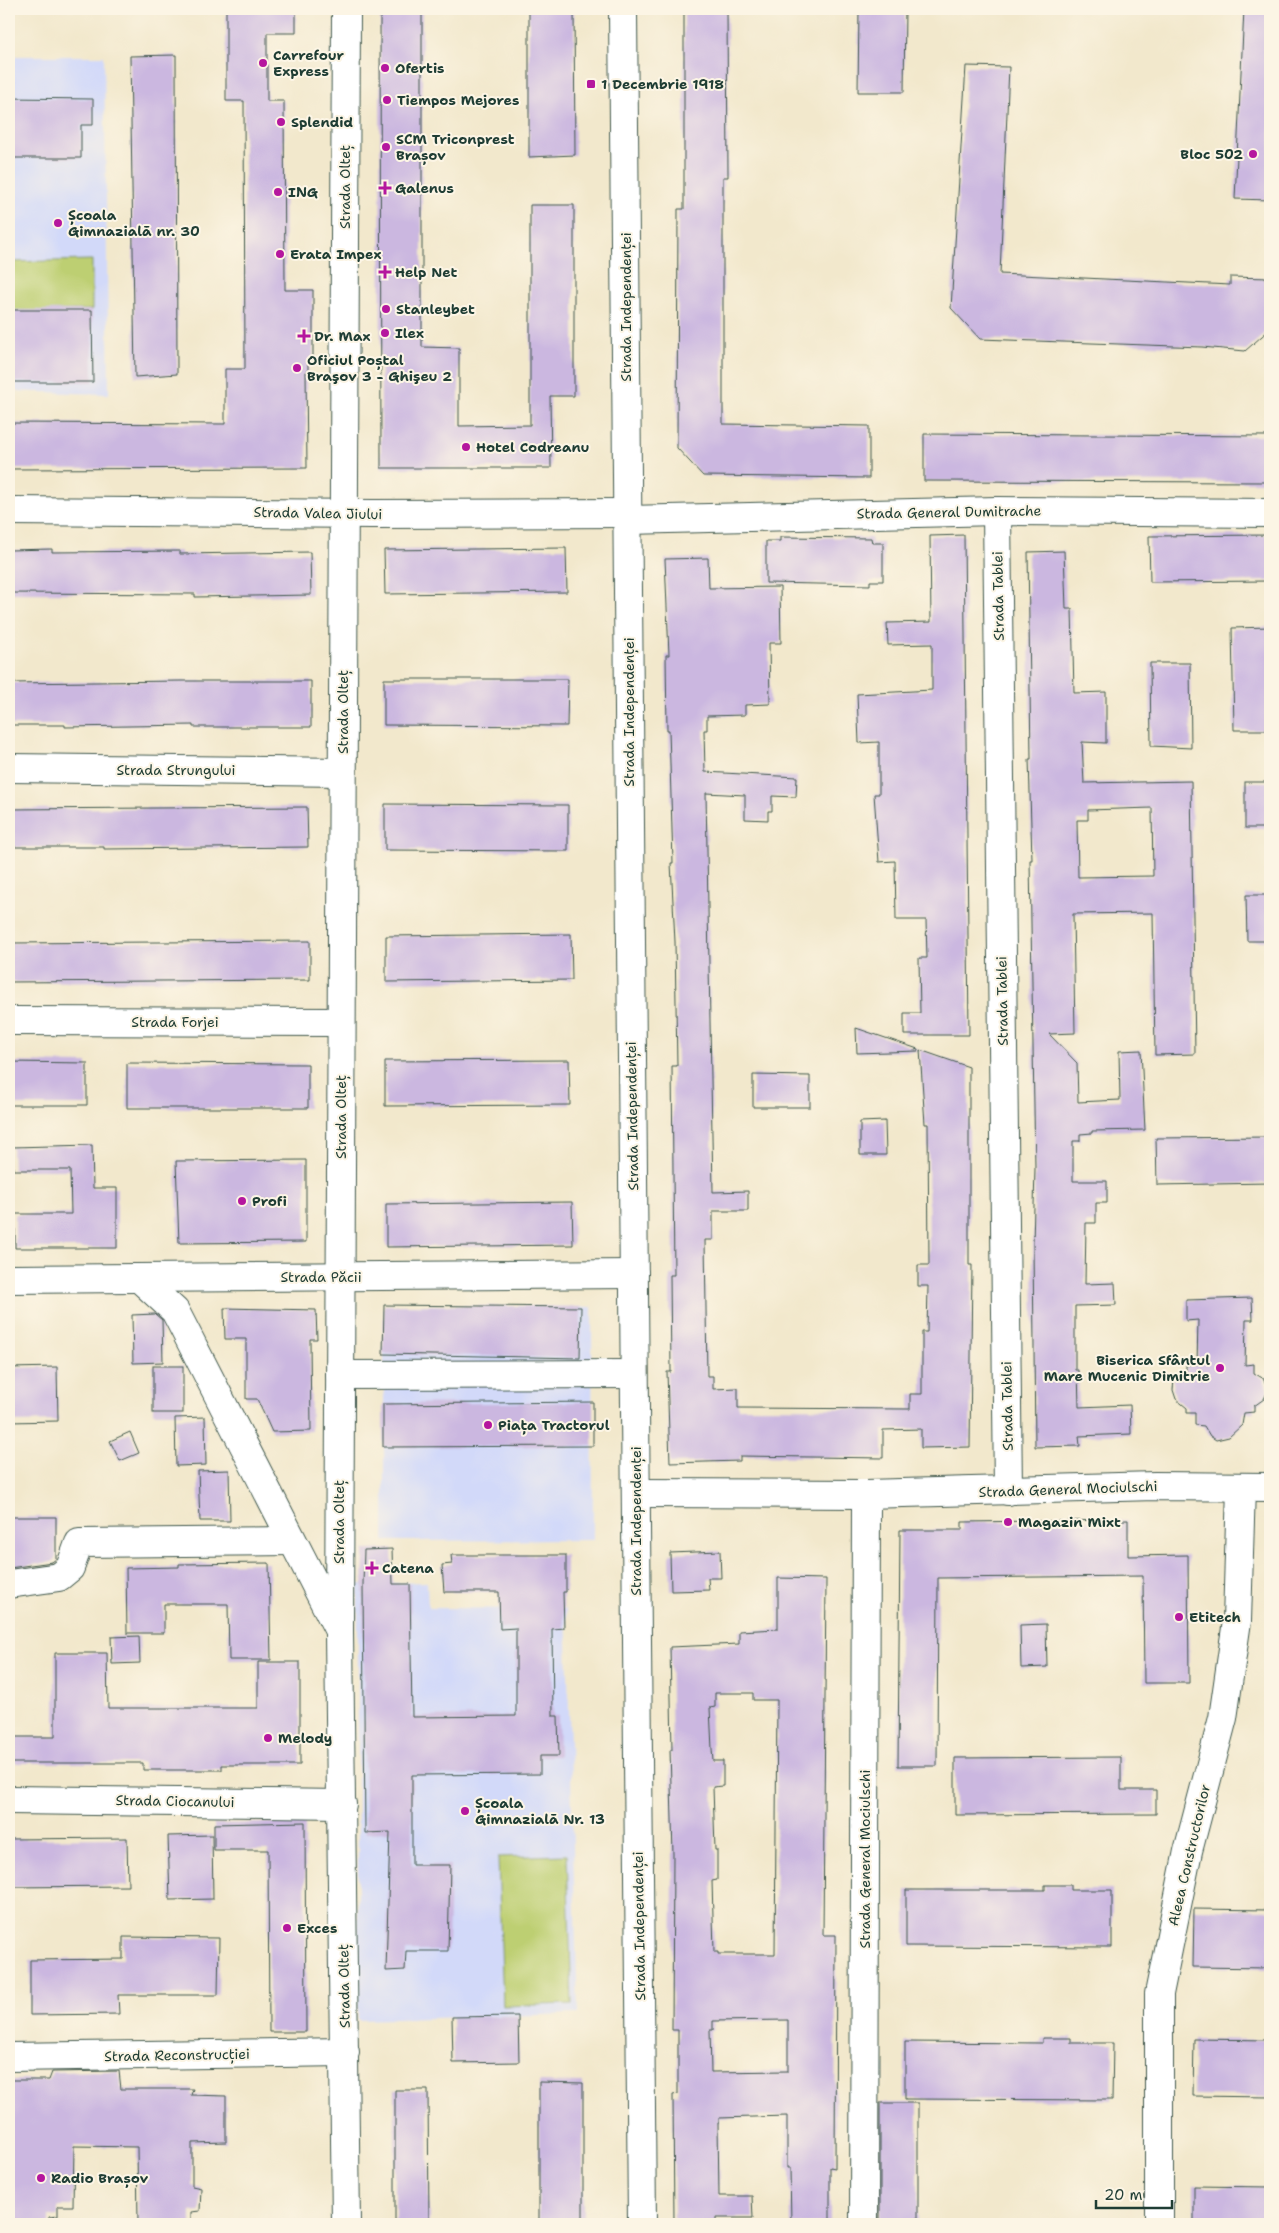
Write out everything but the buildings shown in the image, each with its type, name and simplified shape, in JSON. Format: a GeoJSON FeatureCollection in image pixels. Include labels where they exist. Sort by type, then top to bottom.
{"type":"FeatureCollection","features":[{"type":"Feature","properties":{"kind":"street","name":"Strada Olteț"},"geometry":{"type":"LineString","coordinates":[[346,9],[339,1632],[346,2224]]}},
{"type":"Feature","properties":{"kind":"street","name":"Strada Independenței"},"geometry":{"type":"LineString","coordinates":[[623,9],[642,2224]]}},
{"type":"Feature","properties":{"kind":"street","name":"Strada Valea Jiului"},"geometry":{"type":"LineString","coordinates":[[9,511],[627,517]]}},
{"type":"Feature","properties":{"kind":"street","name":"Strada General Dumitrache"},"geometry":{"type":"LineString","coordinates":[[627,517],[997,511],[1270,513]]}},
{"type":"Feature","properties":{"kind":"street","name":"Strada Tablei"},"geometry":{"type":"LineString","coordinates":[[997,511],[1008,1491]]}},
{"type":"Feature","properties":{"kind":"street","name":"Strada Strungului"},"geometry":{"type":"LineString","coordinates":[[9,768],[342,772]]}},
{"type":"Feature","properties":{"kind":"street","name":"Strada Forjei"},"geometry":{"type":"LineString","coordinates":[[9,1021],[341,1022]]}},
{"type":"Feature","properties":{"kind":"street","name":"Strada Păcii"},"geometry":{"type":"LineString","coordinates":[[9,1279],[634,1274]]}},
{"type":"Feature","properties":{"kind":"street"},"geometry":{"type":"LineString","coordinates":[[139,1278],[175,1311],[339,1632]]}},
{"type":"Feature","properties":{"kind":"street"},"geometry":{"type":"LineString","coordinates":[[340,1375],[634,1374]]}},
{"type":"Feature","properties":{"kind":"street","name":"Strada General Mociulschi"},"geometry":{"type":"LineString","coordinates":[[636,1493],[866,1494],[1155,1486],[1270,1487]]}},
{"type":"Feature","properties":{"kind":"street","name":"Aleea Constructorilor"},"geometry":{"type":"LineString","coordinates":[[1159,2224],[1159,1994],[1188,1851],[1223,1718],[1237,1621],[1241,1487]]}},
{"type":"Feature","properties":{"kind":"street","name":"Strada General Mociulschi"},"geometry":{"type":"LineString","coordinates":[[864,2224],[866,1494]]}},
{"type":"Feature","properties":{"kind":"street"},"geometry":{"type":"LineString","coordinates":[[9,1584],[59,1577],[70,1568],[79,1543],[292,1541]]}},
{"type":"Feature","properties":{"kind":"street","name":"Strada Ciocanului"},"geometry":{"type":"LineString","coordinates":[[9,1800],[342,1804]]}},
{"type":"Feature","properties":{"kind":"street","name":"Strada Reconstrucției"},"geometry":{"type":"LineString","coordinates":[[9,2058],[345,2052]]}},
{"type":"Feature","properties":{"kind":"shaded area","name":"Școala Gimnazială nr. 30"},"geometry":{"type":"Polygon","coordinates":[[[9,56],[104,56],[109,394],[9,391],[9,56]]]}},
{"type":"Feature","properties":{"kind":"shaded area","name":"Piața Tractorul"},"geometry":{"type":"Polygon","coordinates":[[[384,1305],[592,1307],[593,1540],[384,1541],[384,1305]]]}},
{"type":"Feature","properties":{"kind":"shaded area","name":"Școala Gimnazială Nr. 13"},"geometry":{"type":"Polygon","coordinates":[[[427,1582],[428,1608],[566,1609],[578,2014],[358,2020],[358,1584],[427,1582]]]}},
{"type":"Feature","properties":{"kind":"green space"},"geometry":{"type":"Polygon","coordinates":[[[92,260],[92,310],[9,311],[9,262],[92,260]]]}},
{"type":"Feature","properties":{"kind":"green space"},"geometry":{"type":"Polygon","coordinates":[[[567,1855],[572,2004],[503,2006],[498,1857],[567,1855]]]}},
{"type":"Feature","properties":{"kind":"place","name":"Carrefour Express"},"geometry":{"type":"Point","coordinates":[263,63]}},
{"type":"Feature","properties":{"kind":"place","name":"Ofertis"},"geometry":{"type":"Point","coordinates":[385,68]}},
{"type":"Feature","properties":{"kind":"place","name":"1 Decembrie 1918"},"geometry":{"type":"Point","coordinates":[591,84]}},
{"type":"Feature","properties":{"kind":"place","name":"Tiempos Mejores"},"geometry":{"type":"Point","coordinates":[387,100]}},
{"type":"Feature","properties":{"kind":"place","name":"Splendid"},"geometry":{"type":"Point","coordinates":[281,122]}},
{"type":"Feature","properties":{"kind":"place","name":"SCM Triconprest Brașov"},"geometry":{"type":"Point","coordinates":[386,147]}},
{"type":"Feature","properties":{"kind":"place","name":"Bloc 502"},"geometry":{"type":"Point","coordinates":[1253,154]}},
{"type":"Feature","properties":{"kind":"place","name":"Galenus"},"geometry":{"type":"Point","coordinates":[385,188]}},
{"type":"Feature","properties":{"kind":"place","name":"ING"},"geometry":{"type":"Point","coordinates":[278,192]}},
{"type":"Feature","properties":{"kind":"place","name":"Școala Gimnazială nr. 30"},"geometry":{"type":"Point","coordinates":[58,223]}},
{"type":"Feature","properties":{"kind":"place","name":"Erata Impex"},"geometry":{"type":"Point","coordinates":[280,254]}},
{"type":"Feature","properties":{"kind":"place","name":"Help Net"},"geometry":{"type":"Point","coordinates":[385,272]}},
{"type":"Feature","properties":{"kind":"place","name":"Stanleybet"},"geometry":{"type":"Point","coordinates":[386,309]}},
{"type":"Feature","properties":{"kind":"place","name":"Ilex"},"geometry":{"type":"Point","coordinates":[385,333]}},
{"type":"Feature","properties":{"kind":"place","name":"Dr. Max"},"geometry":{"type":"Point","coordinates":[304,336]}},
{"type":"Feature","properties":{"kind":"place","name":"Oficiul Poștal Braşov 3 - Ghişeu 2"},"geometry":{"type":"Point","coordinates":[297,368]}},
{"type":"Feature","properties":{"kind":"place","name":"Hotel Codreanu"},"geometry":{"type":"Point","coordinates":[466,447]}},
{"type":"Feature","properties":{"kind":"place","name":"Profi"},"geometry":{"type":"Point","coordinates":[242,1201]}},
{"type":"Feature","properties":{"kind":"place","name":"Biserica Sfântul Mare Mucenic Dimitrie"},"geometry":{"type":"Point","coordinates":[1220,1368]}},
{"type":"Feature","properties":{"kind":"place","name":"Piața Tractorul"},"geometry":{"type":"Point","coordinates":[488,1425]}},
{"type":"Feature","properties":{"kind":"place","name":"Magazin Mixt"},"geometry":{"type":"Point","coordinates":[1008,1522]}},
{"type":"Feature","properties":{"kind":"place","name":"Catena"},"geometry":{"type":"Point","coordinates":[372,1568]}},
{"type":"Feature","properties":{"kind":"place","name":"Etitech"},"geometry":{"type":"Point","coordinates":[1179,1617]}},
{"type":"Feature","properties":{"kind":"place","name":"Melody"},"geometry":{"type":"Point","coordinates":[268,1738]}},
{"type":"Feature","properties":{"kind":"place","name":"Școala Gimnazială Nr. 13"},"geometry":{"type":"Point","coordinates":[465,1811]}},
{"type":"Feature","properties":{"kind":"place","name":"Exces"},"geometry":{"type":"Point","coordinates":[287,1928]}},
{"type":"Feature","properties":{"kind":"place","name":"Radio Brașov"},"geometry":{"type":"Point","coordinates":[41,2178]}}]}
